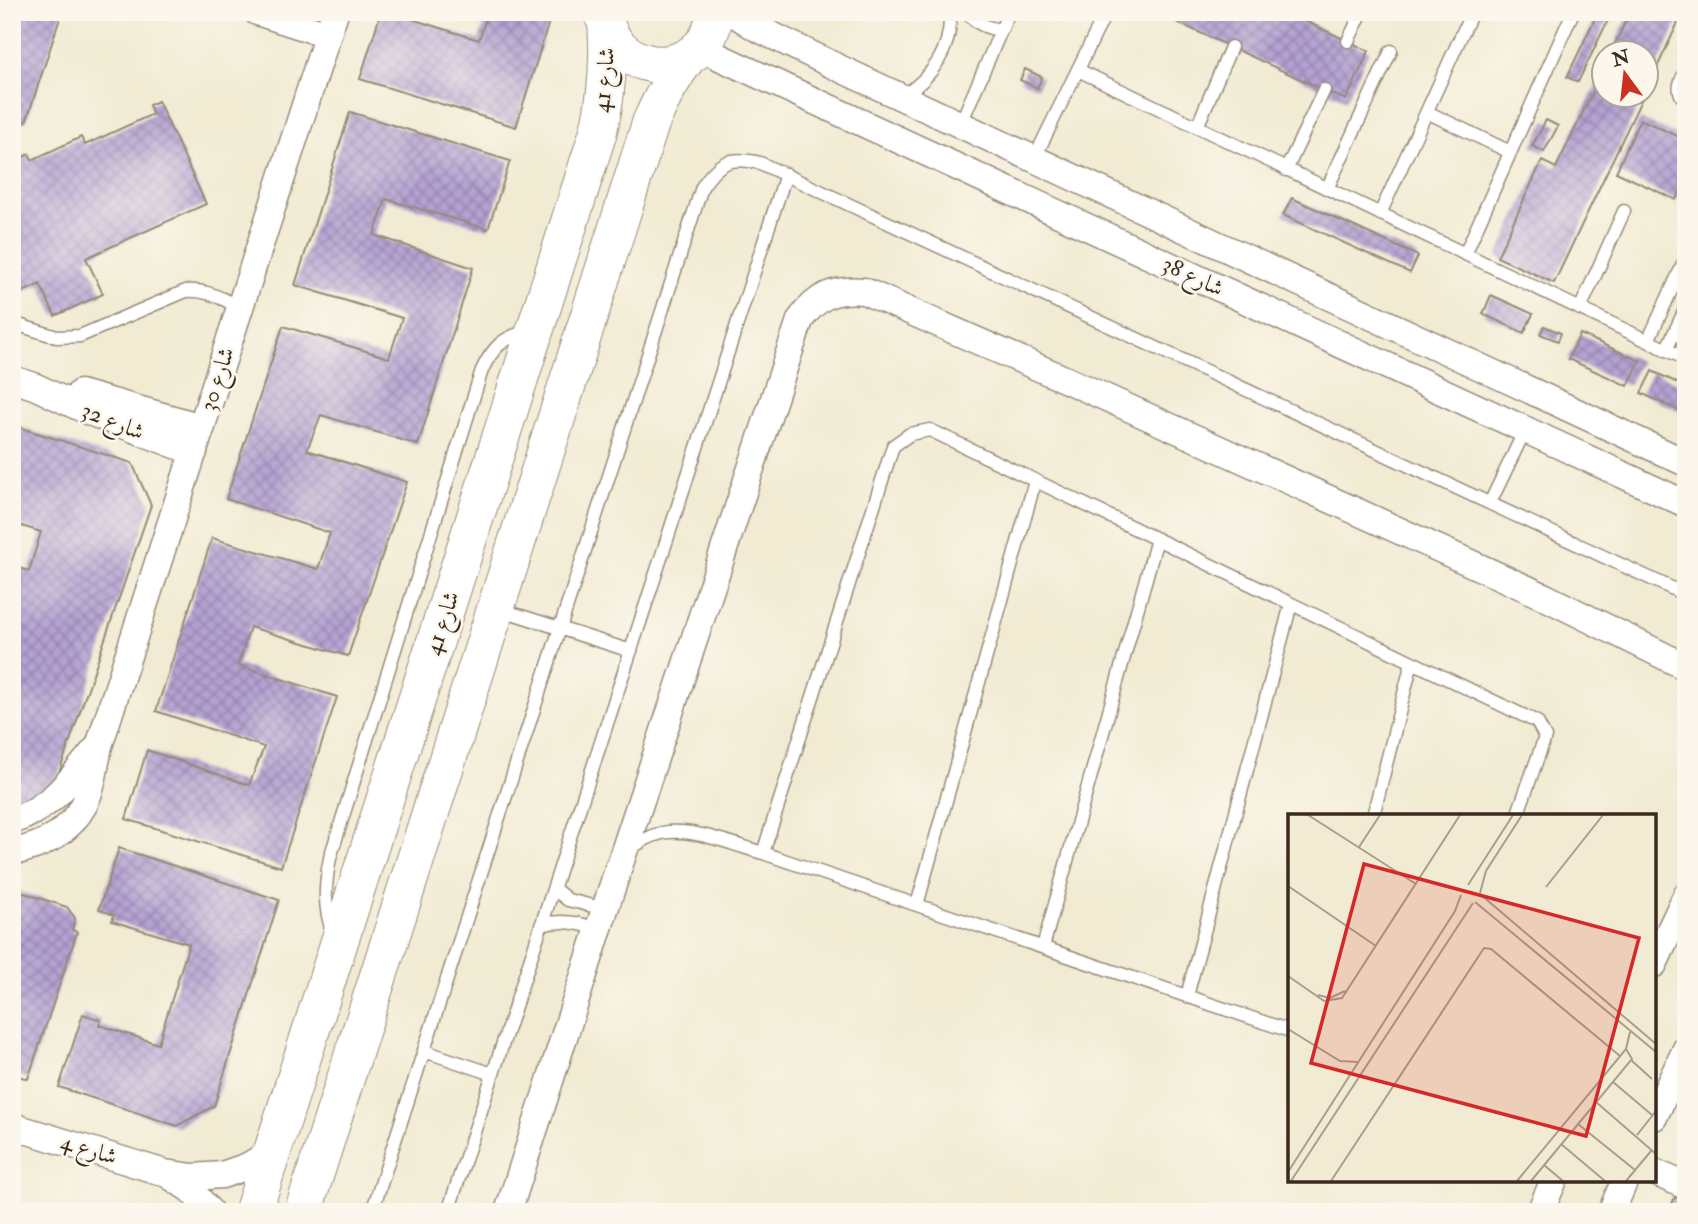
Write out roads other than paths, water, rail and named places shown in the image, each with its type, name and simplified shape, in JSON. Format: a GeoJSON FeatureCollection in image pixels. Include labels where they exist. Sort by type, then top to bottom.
{"type":"FeatureCollection","features":[{"type":"Feature","properties":{"kind":"street"},"geometry":{"type":"LineString","coordinates":[[257,12],[332,24]]}},
{"type":"Feature","properties":{"kind":"street","name":"شارع 41"},"geometry":{"type":"LineString","coordinates":[[303,1212],[650,122],[666,89],[708,37],[715,12]]}},
{"type":"Feature","properties":{"kind":"street","name":"شارع 38"},"geometry":{"type":"LineString","coordinates":[[732,12],[762,31],[1686,463]]}},
{"type":"Feature","properties":{"kind":"street"},"geometry":{"type":"LineString","coordinates":[[605,21],[615,43],[626,55],[640,62],[672,64],[693,53]]}},
{"type":"Feature","properties":{"kind":"street","name":"شارع 41"},"geometry":{"type":"LineString","coordinates":[[253,1212],[598,133],[608,82],[605,21]]}},
{"type":"Feature","properties":{"kind":"street","name":"شارع 30"},"geometry":{"type":"LineString","coordinates":[[12,852],[31,849],[52,838],[69,824],[84,804],[99,746],[332,24]]}},
{"type":"Feature","properties":{"kind":"street","name":"شارع 38"},"geometry":{"type":"LineString","coordinates":[[693,53],[1686,504]]}},
{"type":"Feature","properties":{"kind":"street"},"geometry":{"type":"LineString","coordinates":[[508,1212],[800,320],[809,307],[821,298],[835,292],[864,291],[1543,596],[1686,667]]}},
{"type":"Feature","properties":{"kind":"street","name":"شارع 32"},"geometry":{"type":"LineString","coordinates":[[23,382],[93,396],[202,427]]}},
{"type":"Feature","properties":{"kind":"street","name":"شارع 32"},"geometry":{"type":"LineString","coordinates":[[23,382],[87,411],[194,452]]}},
{"type":"Feature","properties":{"kind":"street","name":"شارع 30"},"geometry":{"type":"LineString","coordinates":[[12,821],[38,810],[59,794],[99,746]]}},
{"type":"Feature","properties":{"kind":"street"},"geometry":{"type":"LineString","coordinates":[[1656,960],[1686,896]]}},
{"type":"Feature","properties":{"kind":"street"},"geometry":{"type":"LineString","coordinates":[[1656,1113],[1686,1049]]}},
{"type":"Feature","properties":{"kind":"street","name":"شارع 4"},"geometry":{"type":"LineString","coordinates":[[12,1126],[165,1173],[193,1177],[222,1175],[248,1166],[272,1150]]}},
{"type":"Feature","properties":{"kind":"street","name":"شارع 4"},"geometry":{"type":"LineString","coordinates":[[165,1173],[191,1190],[210,1212]]}},
{"type":"Feature","properties":{"kind":"street"},"geometry":{"type":"LineString","coordinates":[[1656,1173],[1686,1186]]}},
{"type":"Feature","properties":{"kind":"street"},"geometry":{"type":"LineString","coordinates":[[1540,1212],[1554,1182]]}},
{"type":"Feature","properties":{"kind":"street"},"geometry":{"type":"LineString","coordinates":[[1611,1212],[1624,1182]]}},
{"type":"Feature","properties":{"kind":"lane"},"geometry":{"type":"LineString","coordinates":[[902,97],[918,87],[937,65],[948,39],[950,12]]}},
{"type":"Feature","properties":{"kind":"lane"},"geometry":{"type":"LineString","coordinates":[[967,12],[981,24],[1001,30]]}},
{"type":"Feature","properties":{"kind":"lane"},"geometry":{"type":"LineString","coordinates":[[961,125],[1009,12]]}},
{"type":"Feature","properties":{"kind":"lane"},"geometry":{"type":"LineString","coordinates":[[1034,159],[1106,12]]}},
{"type":"Feature","properties":{"kind":"lane"},"geometry":{"type":"LineString","coordinates":[[1348,41],[1362,12]]}},
{"type":"Feature","properties":{"kind":"lane"},"geometry":{"type":"LineString","coordinates":[[1380,214],[1472,12]]}},
{"type":"Feature","properties":{"kind":"lane"},"geometry":{"type":"LineString","coordinates":[[1465,254],[1573,12]]}},
{"type":"Feature","properties":{"kind":"lane"},"geometry":{"type":"LineString","coordinates":[[1197,127],[1231,47]]}},
{"type":"Feature","properties":{"kind":"lane"},"geometry":{"type":"LineString","coordinates":[[1327,189],[1391,51]]}},
{"type":"Feature","properties":{"kind":"lane"},"geometry":{"type":"LineString","coordinates":[[1686,70],[1678,86],[1686,101]]}},
{"type":"Feature","properties":{"kind":"lane"},"geometry":{"type":"LineString","coordinates":[[1078,71],[1686,359]]}},
{"type":"Feature","properties":{"kind":"lane"},"geometry":{"type":"LineString","coordinates":[[1286,170],[1324,90]]}},
{"type":"Feature","properties":{"kind":"lane"},"geometry":{"type":"LineString","coordinates":[[1427,112],[1510,152]]}},
{"type":"Feature","properties":{"kind":"lane"},"geometry":{"type":"LineString","coordinates":[[372,1212],[702,187],[711,172],[726,162],[743,159],[786,174],[1686,595]]}},
{"type":"Feature","properties":{"kind":"lane"},"geometry":{"type":"LineString","coordinates":[[448,1212],[786,174]]}},
{"type":"Feature","properties":{"kind":"lane"},"geometry":{"type":"LineString","coordinates":[[1580,309],[1624,211]]}},
{"type":"Feature","properties":{"kind":"lane"},"geometry":{"type":"LineString","coordinates":[[1648,341],[1686,258]]}},
{"type":"Feature","properties":{"kind":"lane"},"geometry":{"type":"LineString","coordinates":[[12,323],[57,337],[80,336],[186,291],[197,290],[208,292],[240,307]]}},
{"type":"Feature","properties":{"kind":"lane"},"geometry":{"type":"LineString","coordinates":[[1666,350],[1686,308]]}},
{"type":"Feature","properties":{"kind":"lane"},"geometry":{"type":"LineString","coordinates":[[763,853],[893,446],[910,434],[929,430],[1537,722],[1545,737],[1518,814]]}},
{"type":"Feature","properties":{"kind":"lane"},"geometry":{"type":"LineString","coordinates":[[1490,503],[1525,430]]}},
{"type":"Feature","properties":{"kind":"lane"},"geometry":{"type":"LineString","coordinates":[[917,905],[1035,481]]}},
{"type":"Feature","properties":{"kind":"lane"},"geometry":{"type":"LineString","coordinates":[[1043,947],[1157,539]]}},
{"type":"Feature","properties":{"kind":"lane"},"geometry":{"type":"LineString","coordinates":[[1186,996],[1291,604]]}},
{"type":"Feature","properties":{"kind":"lane"},"geometry":{"type":"LineString","coordinates":[[496,608],[631,651]]}},
{"type":"Feature","properties":{"kind":"lane"},"geometry":{"type":"LineString","coordinates":[[1374,814],[1412,662]]}},
{"type":"Feature","properties":{"kind":"lane"},"geometry":{"type":"LineString","coordinates":[[623,856],[640,842],[662,834],[684,832],[763,853],[1288,1030]]}},
{"type":"Feature","properties":{"kind":"lane"},"geometry":{"type":"LineString","coordinates":[[554,889],[602,919]]}},
{"type":"Feature","properties":{"kind":"lane"},"geometry":{"type":"LineString","coordinates":[[541,925],[602,919]]}},
{"type":"Feature","properties":{"kind":"lane"},"geometry":{"type":"LineString","coordinates":[[424,1051],[493,1074]]}}]}
